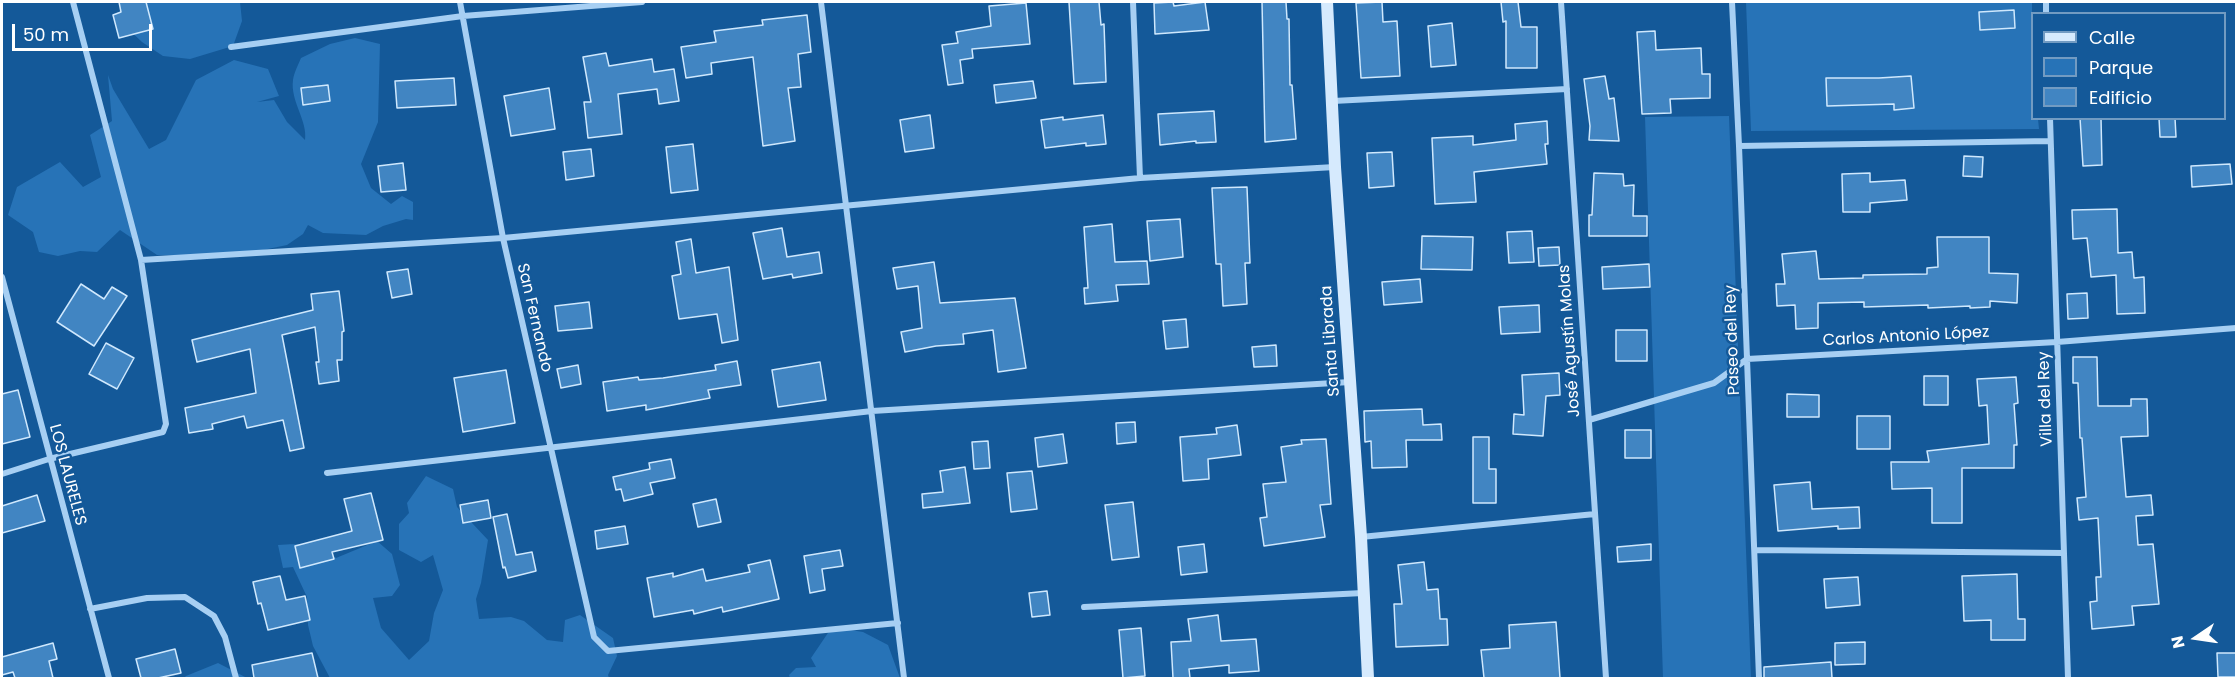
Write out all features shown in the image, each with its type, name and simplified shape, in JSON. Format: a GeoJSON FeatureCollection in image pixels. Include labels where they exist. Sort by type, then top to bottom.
{"type":"FeatureCollection","features":[{"type":"Feature","properties":{"kind":"street"},"geometry":{"type":"LineString","coordinates":[[2,474],[49,459],[163,432],[166,424],[141,260],[73,2]]}},
{"type":"Feature","properties":{"kind":"street","name":"San Fernando"},"geometry":{"type":"LineString","coordinates":[[460,2],[503,238],[594,638],[608,651],[898,623]]}},
{"type":"Feature","properties":{"kind":"street"},"geometry":{"type":"LineString","coordinates":[[231,47],[463,16],[642,2]]}},
{"type":"Feature","properties":{"kind":"street"},"geometry":{"type":"LineString","coordinates":[[821,2],[904,678]]}},
{"type":"Feature","properties":{"kind":"street"},"geometry":{"type":"LineString","coordinates":[[1132,2],[1140,178]]}},
{"type":"Feature","properties":{"kind":"street","name":"Santa Librada"},"geometry":{"type":"LineString","coordinates":[[1327,2],[1335,167],[1361,537],[1368,678]]}},
{"type":"Feature","properties":{"kind":"street","name":"José Agustín Molas"},"geometry":{"type":"LineString","coordinates":[[1561,2],[1606,678]]}},
{"type":"Feature","properties":{"kind":"street","name":"Paseo del Rey"},"geometry":{"type":"LineString","coordinates":[[1732,2],[1755,550],[1758,678]]}},
{"type":"Feature","properties":{"kind":"street"},"geometry":{"type":"LineString","coordinates":[[1333,101],[1567,89]]}},
{"type":"Feature","properties":{"kind":"street","name":"Villa del Rey"},"geometry":{"type":"LineString","coordinates":[[2050,120],[2068,678]]}},
{"type":"Feature","properties":{"kind":"street"},"geometry":{"type":"LineString","coordinates":[[1739,146],[2050,141]]}},
{"type":"Feature","properties":{"kind":"street"},"geometry":{"type":"LineString","coordinates":[[141,260],[503,238],[1140,178],[1335,167]]}},
{"type":"Feature","properties":{"kind":"street","name":"LOS LAURELES"},"geometry":{"type":"LineString","coordinates":[[2,277],[109,678]]}},
{"type":"Feature","properties":{"kind":"street","name":"Carlos Antonio López"},"geometry":{"type":"LineString","coordinates":[[1747,359],[2057,342],[2236,328]]}},
{"type":"Feature","properties":{"kind":"street"},"geometry":{"type":"LineString","coordinates":[[1589,420],[1714,382],[1747,359]]}},
{"type":"Feature","properties":{"kind":"street"},"geometry":{"type":"LineString","coordinates":[[327,473],[872,411],[1350,382]]}},
{"type":"Feature","properties":{"kind":"street"},"geometry":{"type":"LineString","coordinates":[[1361,537],[1595,514]]}},
{"type":"Feature","properties":{"kind":"street"},"geometry":{"type":"LineString","coordinates":[[1755,550],[2064,553]]}},
{"type":"Feature","properties":{"kind":"street"},"geometry":{"type":"LineString","coordinates":[[1084,608],[1363,593]]}},
{"type":"Feature","properties":{"kind":"street"},"geometry":{"type":"LineString","coordinates":[[90,609],[147,598],[185,597],[214,616],[225,637],[236,678]]}},
{"type":"Feature","properties":{"kind":"green space"},"geometry":{"type":"Polygon","coordinates":[[[119,2],[240,2],[242,21],[233,46],[190,59],[163,56],[142,42],[123,24],[119,2]]]}},
{"type":"Feature","properties":{"kind":"green space"},"geometry":{"type":"Polygon","coordinates":[[[1746,2],[2032,2],[2031,120],[2038,120],[2039,129],[1751,131],[1746,2]]]}},
{"type":"Feature","properties":{"kind":"green space"},"geometry":{"type":"Polygon","coordinates":[[[355,38],[380,44],[378,122],[361,164],[371,188],[391,204],[402,196],[413,202],[413,220],[406,219],[383,226],[366,235],[323,233],[308,225],[303,234],[287,245],[239,255],[157,255],[120,230],[97,252],[80,251],[58,256],[39,252],[33,232],[8,215],[17,187],[60,162],[83,187],[101,177],[90,135],[112,121],[108,75],[113,89],[149,149],[166,140],[196,80],[234,60],[268,69],[279,96],[257,102],[274,100],[287,122],[305,140],[304,126],[293,88],[294,75],[301,58],[330,44],[355,38]]]}},
{"type":"Feature","properties":{"kind":"green space"},"geometry":{"type":"Polygon","coordinates":[[[1729,116],[1751,678],[1663,678],[1645,117],[1729,116]]]}},
{"type":"Feature","properties":{"kind":"green space"},"geometry":{"type":"Polygon","coordinates":[[[426,476],[453,489],[457,507],[488,540],[476,599],[479,619],[511,617],[524,621],[547,640],[563,642],[565,620],[580,615],[613,638],[617,656],[608,675],[609,678],[330,678],[313,646],[308,625],[307,597],[293,567],[283,568],[278,545],[308,546],[322,550],[336,558],[377,541],[392,554],[400,585],[392,596],[373,598],[381,628],[409,660],[429,641],[434,613],[443,590],[433,555],[421,562],[399,550],[399,524],[409,513],[407,503],[426,476]]]}},
{"type":"Feature","properties":{"kind":"green space"},"geometry":{"type":"Polygon","coordinates":[[[832,627],[863,632],[888,645],[900,678],[790,678],[789,675],[796,668],[816,667],[811,658],[832,627]]]}},
{"type":"Feature","properties":{"kind":"green space"},"geometry":{"type":"Polygon","coordinates":[[[218,663],[247,678],[184,678],[186,676],[218,663]]]}},
{"type":"Feature","properties":{"kind":"building"},"geometry":{"type":"Polygon","coordinates":[[[119,2],[146,2],[153,29],[119,38],[113,15],[121,12],[119,2]]]}},
{"type":"Feature","properties":{"kind":"building"},"geometry":{"type":"Polygon","coordinates":[[[1069,2],[1099,2],[1101,25],[1104,24],[1106,82],[1074,84],[1069,2]]]}},
{"type":"Feature","properties":{"kind":"building"},"geometry":{"type":"Polygon","coordinates":[[[1173,2],[1174,6],[1205,2],[1209,30],[1155,34],[1154,3],[1173,2]]]}},
{"type":"Feature","properties":{"kind":"building"},"geometry":{"type":"Polygon","coordinates":[[[1262,2],[1286,2],[1287,19],[1289,19],[1290,85],[1292,85],[1296,139],[1265,142],[1262,2]]]}},
{"type":"Feature","properties":{"kind":"building"},"geometry":{"type":"Polygon","coordinates":[[[1382,2],[1383,22],[1397,21],[1400,76],[1361,78],[1356,3],[1382,2]]]}},
{"type":"Feature","properties":{"kind":"building"},"geometry":{"type":"Polygon","coordinates":[[[1501,2],[1518,2],[1521,27],[1537,27],[1537,68],[1506,68],[1506,21],[1503,22],[1501,2]]]}},
{"type":"Feature","properties":{"kind":"building"},"geometry":{"type":"Polygon","coordinates":[[[1026,3],[1030,44],[972,49],[973,58],[960,60],[963,83],[948,85],[942,45],[958,43],[956,32],[991,26],[989,6],[1026,3]]]}},
{"type":"Feature","properties":{"kind":"building"},"geometry":{"type":"Polygon","coordinates":[[[2014,10],[2015,28],[1980,30],[1979,12],[2014,10]]]}},
{"type":"Feature","properties":{"kind":"building"},"geometry":{"type":"Polygon","coordinates":[[[807,15],[811,52],[798,54],[801,87],[788,88],[795,141],[763,146],[753,57],[711,63],[712,74],[686,78],[681,47],[716,42],[714,31],[763,25],[762,20],[807,15]]]}},
{"type":"Feature","properties":{"kind":"building"},"geometry":{"type":"Polygon","coordinates":[[[1452,23],[1456,65],[1431,67],[1428,26],[1452,23]]]}},
{"type":"Feature","properties":{"kind":"building"},"geometry":{"type":"Polygon","coordinates":[[[1655,31],[1656,50],[1701,48],[1702,74],[1710,74],[1710,98],[1670,99],[1671,113],[1642,114],[1637,32],[1655,31]]]}},
{"type":"Feature","properties":{"kind":"building"},"geometry":{"type":"Polygon","coordinates":[[[606,53],[609,66],[652,59],[654,72],[674,69],[679,101],[659,104],[657,89],[618,94],[622,134],[588,138],[584,102],[591,102],[583,57],[606,53]]]}},
{"type":"Feature","properties":{"kind":"building"},"geometry":{"type":"Polygon","coordinates":[[[1605,76],[1609,99],[1614,98],[1619,141],[1589,140],[1590,126],[1584,79],[1605,76]]]}},
{"type":"Feature","properties":{"kind":"building"},"geometry":{"type":"Polygon","coordinates":[[[1911,76],[1914,108],[1894,110],[1894,104],[1827,106],[1826,78],[1911,76]]]}},
{"type":"Feature","properties":{"kind":"building"},"geometry":{"type":"Polygon","coordinates":[[[454,78],[456,105],[397,108],[395,81],[454,78]]]}},
{"type":"Feature","properties":{"kind":"building"},"geometry":{"type":"Polygon","coordinates":[[[1033,81],[1036,98],[996,103],[994,85],[1033,81]]]}},
{"type":"Feature","properties":{"kind":"building"},"geometry":{"type":"Polygon","coordinates":[[[328,85],[330,101],[303,105],[301,88],[328,85]]]}},
{"type":"Feature","properties":{"kind":"building"},"geometry":{"type":"Polygon","coordinates":[[[549,88],[555,129],[511,136],[504,96],[549,88]]]}},
{"type":"Feature","properties":{"kind":"building"},"geometry":{"type":"Polygon","coordinates":[[[1214,111],[1216,142],[1196,143],[1196,141],[1160,145],[1158,114],[1214,111]]]}},
{"type":"Feature","properties":{"kind":"building"},"geometry":{"type":"Polygon","coordinates":[[[930,115],[934,148],[905,152],[900,120],[930,115]]]}},
{"type":"Feature","properties":{"kind":"building"},"geometry":{"type":"Polygon","coordinates":[[[1103,115],[1106,144],[1086,146],[1086,143],[1045,148],[1041,120],[1103,115]]]}},
{"type":"Feature","properties":{"kind":"building"},"geometry":{"type":"Polygon","coordinates":[[[2080,120],[2101,120],[2102,165],[2083,166],[2080,120]]]}},
{"type":"Feature","properties":{"kind":"building"},"geometry":{"type":"Polygon","coordinates":[[[2159,120],[2175,120],[2176,137],[2160,137],[2159,120]]]}},
{"type":"Feature","properties":{"kind":"building"},"geometry":{"type":"Polygon","coordinates":[[[1547,121],[1548,144],[1545,144],[1547,164],[1474,172],[1476,202],[1435,204],[1432,138],[1473,136],[1473,145],[1516,140],[1515,124],[1547,121]]]}},
{"type":"Feature","properties":{"kind":"building"},"geometry":{"type":"Polygon","coordinates":[[[693,144],[698,190],[671,193],[666,147],[693,144]]]}},
{"type":"Feature","properties":{"kind":"building"},"geometry":{"type":"Polygon","coordinates":[[[591,149],[594,176],[566,180],[563,152],[591,149]]]}},
{"type":"Feature","properties":{"kind":"building"},"geometry":{"type":"Polygon","coordinates":[[[1392,152],[1394,186],[1369,188],[1367,153],[1392,152]]]}},
{"type":"Feature","properties":{"kind":"building"},"geometry":{"type":"Polygon","coordinates":[[[1964,156],[1983,157],[1982,177],[1963,176],[1964,156]]]}},
{"type":"Feature","properties":{"kind":"building"},"geometry":{"type":"Polygon","coordinates":[[[403,163],[406,190],[381,192],[378,166],[403,163]]]}},
{"type":"Feature","properties":{"kind":"building"},"geometry":{"type":"Polygon","coordinates":[[[2230,164],[2232,184],[2192,187],[2191,166],[2230,164]]]}},
{"type":"Feature","properties":{"kind":"building"},"geometry":{"type":"Polygon","coordinates":[[[1594,173],[1623,174],[1624,186],[1634,185],[1633,216],[1647,216],[1647,236],[1589,236],[1594,173]]]}},
{"type":"Feature","properties":{"kind":"building"},"geometry":{"type":"Polygon","coordinates":[[[1870,173],[1870,182],[1905,180],[1907,200],[1870,203],[1870,212],[1843,212],[1842,174],[1870,173]]]}},
{"type":"Feature","properties":{"kind":"building"},"geometry":{"type":"Polygon","coordinates":[[[1247,187],[1250,263],[1245,263],[1247,304],[1223,306],[1221,264],[1216,264],[1212,188],[1247,187]]]}},
{"type":"Feature","properties":{"kind":"building"},"geometry":{"type":"Polygon","coordinates":[[[2117,209],[2118,253],[2132,252],[2134,278],[2144,277],[2145,313],[2117,314],[2116,275],[2091,277],[2087,238],[2073,239],[2072,210],[2117,209]]]}},
{"type":"Feature","properties":{"kind":"building"},"geometry":{"type":"Polygon","coordinates":[[[1180,219],[1183,257],[1150,261],[1147,221],[1180,219]]]}},
{"type":"Feature","properties":{"kind":"building"},"geometry":{"type":"Polygon","coordinates":[[[1112,224],[1115,262],[1147,261],[1149,284],[1116,285],[1118,301],[1085,304],[1084,288],[1088,288],[1084,227],[1112,224]]]}},
{"type":"Feature","properties":{"kind":"building"},"geometry":{"type":"Polygon","coordinates":[[[782,228],[787,257],[819,252],[822,273],[793,278],[792,274],[763,279],[753,233],[782,228]]]}},
{"type":"Feature","properties":{"kind":"building"},"geometry":{"type":"Polygon","coordinates":[[[1532,231],[1534,262],[1509,263],[1507,232],[1532,231]]]}},
{"type":"Feature","properties":{"kind":"building"},"geometry":{"type":"Polygon","coordinates":[[[1422,236],[1473,237],[1472,270],[1421,269],[1422,236]]]}},
{"type":"Feature","properties":{"kind":"building"},"geometry":{"type":"Polygon","coordinates":[[[1937,237],[1989,237],[1989,273],[2018,274],[2017,303],[1990,301],[1990,307],[1928,308],[1928,305],[1864,307],[1864,302],[1818,303],[1818,328],[1796,329],[1795,305],[1777,306],[1776,284],[1785,284],[1782,254],[1816,251],[1819,279],[1863,278],[1863,275],[1927,274],[1927,268],[1938,267],[1937,237]]]}},
{"type":"Feature","properties":{"kind":"building"},"geometry":{"type":"Polygon","coordinates":[[[691,239],[696,273],[729,267],[738,340],[722,343],[717,314],[679,319],[672,276],[681,274],[676,242],[691,239]]]}},
{"type":"Feature","properties":{"kind":"building"},"geometry":{"type":"Polygon","coordinates":[[[1559,247],[1560,265],[1539,266],[1538,248],[1559,247]]]}},
{"type":"Feature","properties":{"kind":"building"},"geometry":{"type":"Polygon","coordinates":[[[934,262],[940,303],[1015,298],[1026,368],[998,372],[993,330],[963,334],[964,344],[905,352],[901,332],[922,328],[918,286],[897,289],[893,268],[934,262]]]}},
{"type":"Feature","properties":{"kind":"building"},"geometry":{"type":"Polygon","coordinates":[[[1649,264],[1650,287],[1603,289],[1602,267],[1649,264]]]}},
{"type":"Feature","properties":{"kind":"building"},"geometry":{"type":"Polygon","coordinates":[[[408,269],[412,294],[392,298],[387,272],[408,269]]]}},
{"type":"Feature","properties":{"kind":"building"},"geometry":{"type":"Polygon","coordinates":[[[1420,279],[1422,302],[1384,305],[1382,282],[1420,279]]]}},
{"type":"Feature","properties":{"kind":"building"},"geometry":{"type":"Polygon","coordinates":[[[81,284],[104,299],[112,287],[127,296],[94,346],[57,322],[81,284]]]}},
{"type":"Feature","properties":{"kind":"building"},"geometry":{"type":"Polygon","coordinates":[[[339,291],[344,331],[342,332],[342,360],[337,360],[339,381],[319,384],[315,327],[282,335],[304,448],[290,451],[283,420],[247,428],[244,416],[212,424],[213,429],[189,433],[185,408],[256,393],[250,349],[197,362],[192,340],[313,310],[311,294],[339,291]]]}},
{"type":"Feature","properties":{"kind":"building"},"geometry":{"type":"Polygon","coordinates":[[[2087,293],[2088,318],[2068,319],[2067,294],[2087,293]]]}},
{"type":"Feature","properties":{"kind":"building"},"geometry":{"type":"Polygon","coordinates":[[[589,302],[592,328],[558,331],[555,306],[589,302]]]}},
{"type":"Feature","properties":{"kind":"building"},"geometry":{"type":"Polygon","coordinates":[[[1539,305],[1540,332],[1501,334],[1499,307],[1539,305]]]}},
{"type":"Feature","properties":{"kind":"building"},"geometry":{"type":"Polygon","coordinates":[[[1186,319],[1188,347],[1166,349],[1163,321],[1186,319]]]}},
{"type":"Feature","properties":{"kind":"building"},"geometry":{"type":"Polygon","coordinates":[[[1616,330],[1647,330],[1647,361],[1616,361],[1616,330]]]}},
{"type":"Feature","properties":{"kind":"building"},"geometry":{"type":"Polygon","coordinates":[[[106,343],[134,358],[117,389],[89,374],[106,343]]]}},
{"type":"Feature","properties":{"kind":"building"},"geometry":{"type":"Polygon","coordinates":[[[1276,345],[1277,366],[1254,367],[1252,347],[1276,345]]]}},
{"type":"Feature","properties":{"kind":"building"},"geometry":{"type":"Polygon","coordinates":[[[2073,357],[2097,357],[2098,406],[2131,406],[2131,399],[2147,399],[2148,436],[2121,437],[2126,497],[2151,495],[2153,515],[2136,516],[2138,545],[2153,544],[2159,604],[2132,606],[2134,625],[2092,629],[2090,602],[2097,601],[2096,577],[2101,577],[2098,518],[2079,520],[2077,498],[2086,497],[2082,438],[2080,438],[2078,383],[2073,383],[2073,357]]]}},
{"type":"Feature","properties":{"kind":"building"},"geometry":{"type":"Polygon","coordinates":[[[737,361],[741,385],[708,390],[710,398],[646,410],[646,405],[607,411],[603,382],[638,377],[639,380],[663,378],[716,370],[715,365],[737,361]]]}},
{"type":"Feature","properties":{"kind":"building"},"geometry":{"type":"Polygon","coordinates":[[[820,362],[826,400],[778,407],[772,370],[820,362]]]}},
{"type":"Feature","properties":{"kind":"building"},"geometry":{"type":"Polygon","coordinates":[[[578,365],[581,384],[561,388],[557,369],[578,365]]]}},
{"type":"Feature","properties":{"kind":"building"},"geometry":{"type":"Polygon","coordinates":[[[506,370],[515,423],[463,432],[454,378],[506,370]]]}},
{"type":"Feature","properties":{"kind":"building"},"geometry":{"type":"Polygon","coordinates":[[[1559,373],[1560,395],[1546,396],[1543,436],[1513,434],[1514,414],[1524,415],[1522,375],[1559,373]]]}},
{"type":"Feature","properties":{"kind":"building"},"geometry":{"type":"Polygon","coordinates":[[[1924,376],[1948,376],[1948,405],[1924,405],[1924,376]]]}},
{"type":"Feature","properties":{"kind":"building"},"geometry":{"type":"Polygon","coordinates":[[[2016,377],[2018,403],[2014,404],[2017,445],[2014,445],[2014,468],[1962,468],[1962,523],[1932,523],[1932,488],[1892,489],[1891,462],[1929,462],[1927,451],[1989,444],[1987,405],[1979,406],[1977,379],[2016,377]]]}},
{"type":"Feature","properties":{"kind":"building"},"geometry":{"type":"Polygon","coordinates":[[[18,390],[30,437],[2,444],[2,394],[18,390]]]}},
{"type":"Feature","properties":{"kind":"building"},"geometry":{"type":"Polygon","coordinates":[[[1787,394],[1819,395],[1819,417],[1787,417],[1787,394]]]}},
{"type":"Feature","properties":{"kind":"building"},"geometry":{"type":"Polygon","coordinates":[[[1422,409],[1423,425],[1441,424],[1442,440],[1406,440],[1407,467],[1372,468],[1371,441],[1365,442],[1364,411],[1422,409]]]}},
{"type":"Feature","properties":{"kind":"building"},"geometry":{"type":"Polygon","coordinates":[[[1857,416],[1890,416],[1890,449],[1857,449],[1857,416]]]}},
{"type":"Feature","properties":{"kind":"building"},"geometry":{"type":"Polygon","coordinates":[[[1135,422],[1136,442],[1117,444],[1116,423],[1135,422]]]}},
{"type":"Feature","properties":{"kind":"building"},"geometry":{"type":"Polygon","coordinates":[[[1237,425],[1241,455],[1208,459],[1209,479],[1183,481],[1180,437],[1217,434],[1216,428],[1237,425]]]}},
{"type":"Feature","properties":{"kind":"building"},"geometry":{"type":"Polygon","coordinates":[[[1625,430],[1651,430],[1651,458],[1625,458],[1625,430]]]}},
{"type":"Feature","properties":{"kind":"building"},"geometry":{"type":"Polygon","coordinates":[[[1063,434],[1067,463],[1038,467],[1035,438],[1063,434]]]}},
{"type":"Feature","properties":{"kind":"building"},"geometry":{"type":"Polygon","coordinates":[[[1473,437],[1489,437],[1489,469],[1496,469],[1496,503],[1473,503],[1473,437]]]}},
{"type":"Feature","properties":{"kind":"building"},"geometry":{"type":"Polygon","coordinates":[[[1326,439],[1331,504],[1320,505],[1325,537],[1264,546],[1260,518],[1267,517],[1263,484],[1286,482],[1281,447],[1302,444],[1301,440],[1326,439]]]}},
{"type":"Feature","properties":{"kind":"building"},"geometry":{"type":"Polygon","coordinates":[[[988,441],[990,468],[974,469],[972,442],[988,441]]]}},
{"type":"Feature","properties":{"kind":"building"},"geometry":{"type":"Polygon","coordinates":[[[671,459],[675,478],[650,483],[653,494],[624,501],[621,489],[616,490],[613,477],[650,469],[649,463],[671,459]]]}},
{"type":"Feature","properties":{"kind":"building"},"geometry":{"type":"Polygon","coordinates":[[[965,467],[970,503],[923,508],[922,494],[943,492],[940,471],[965,467]]]}},
{"type":"Feature","properties":{"kind":"building"},"geometry":{"type":"Polygon","coordinates":[[[1032,471],[1037,509],[1011,512],[1007,473],[1032,471]]]}},
{"type":"Feature","properties":{"kind":"building"},"geometry":{"type":"Polygon","coordinates":[[[1810,482],[1812,509],[1859,507],[1860,528],[1838,529],[1838,526],[1778,531],[1774,485],[1810,482]]]}},
{"type":"Feature","properties":{"kind":"building"},"geometry":{"type":"Polygon","coordinates":[[[371,493],[383,540],[332,552],[334,559],[300,568],[295,546],[352,531],[344,499],[371,493]]]}},
{"type":"Feature","properties":{"kind":"building"},"geometry":{"type":"Polygon","coordinates":[[[37,495],[45,521],[2,533],[2,506],[37,495]]]}},
{"type":"Feature","properties":{"kind":"building"},"geometry":{"type":"Polygon","coordinates":[[[716,499],[721,522],[698,527],[693,504],[716,499]]]}},
{"type":"Feature","properties":{"kind":"building"},"geometry":{"type":"Polygon","coordinates":[[[488,500],[491,518],[463,523],[460,505],[488,500]]]}},
{"type":"Feature","properties":{"kind":"building"},"geometry":{"type":"Polygon","coordinates":[[[1133,502],[1139,557],[1112,560],[1105,505],[1133,502]]]}},
{"type":"Feature","properties":{"kind":"building"},"geometry":{"type":"Polygon","coordinates":[[[507,514],[516,555],[532,552],[536,571],[508,578],[505,567],[503,568],[493,517],[507,514]]]}},
{"type":"Feature","properties":{"kind":"building"},"geometry":{"type":"Polygon","coordinates":[[[625,526],[628,544],[597,549],[595,531],[625,526]]]}},
{"type":"Feature","properties":{"kind":"building"},"geometry":{"type":"Polygon","coordinates":[[[1204,544],[1207,572],[1181,575],[1178,547],[1204,544]]]}},
{"type":"Feature","properties":{"kind":"building"},"geometry":{"type":"Polygon","coordinates":[[[1651,544],[1651,560],[1618,562],[1617,547],[1651,544]]]}},
{"type":"Feature","properties":{"kind":"building"},"geometry":{"type":"Polygon","coordinates":[[[840,550],[843,566],[822,569],[825,590],[810,593],[804,556],[840,550]]]}},
{"type":"Feature","properties":{"kind":"building"},"geometry":{"type":"Polygon","coordinates":[[[770,560],[779,599],[723,612],[722,607],[694,614],[693,610],[654,617],[647,578],[673,573],[673,577],[703,569],[706,581],[750,572],[748,565],[770,560]]]}},
{"type":"Feature","properties":{"kind":"building"},"geometry":{"type":"Polygon","coordinates":[[[1424,562],[1427,590],[1438,589],[1440,619],[1447,619],[1448,645],[1396,647],[1394,604],[1402,604],[1398,565],[1424,562]]]}},
{"type":"Feature","properties":{"kind":"building"},"geometry":{"type":"Polygon","coordinates":[[[2017,574],[2018,619],[2025,619],[2025,640],[1991,640],[1991,620],[1964,621],[1962,576],[2017,574]]]}},
{"type":"Feature","properties":{"kind":"building"},"geometry":{"type":"Polygon","coordinates":[[[280,576],[286,600],[305,596],[310,620],[268,630],[253,582],[280,576]]]}},
{"type":"Feature","properties":{"kind":"building"},"geometry":{"type":"Polygon","coordinates":[[[1858,577],[1860,605],[1826,608],[1824,579],[1858,577]]]}},
{"type":"Feature","properties":{"kind":"building"},"geometry":{"type":"Polygon","coordinates":[[[1047,591],[1050,615],[1032,617],[1029,593],[1047,591]]]}},
{"type":"Feature","properties":{"kind":"building"},"geometry":{"type":"Polygon","coordinates":[[[1218,615],[1221,641],[1256,639],[1259,671],[1229,673],[1229,665],[1189,669],[1190,678],[1173,678],[1171,642],[1191,641],[1188,619],[1218,615]]]}},
{"type":"Feature","properties":{"kind":"building"},"geometry":{"type":"Polygon","coordinates":[[[1556,622],[1560,678],[1484,678],[1481,650],[1510,648],[1509,625],[1556,622]]]}},
{"type":"Feature","properties":{"kind":"building"},"geometry":{"type":"Polygon","coordinates":[[[1141,628],[1145,676],[1123,678],[1119,630],[1141,628]]]}},
{"type":"Feature","properties":{"kind":"building"},"geometry":{"type":"Polygon","coordinates":[[[1865,642],[1865,664],[1835,665],[1835,643],[1865,642]]]}},
{"type":"Feature","properties":{"kind":"building"},"geometry":{"type":"Polygon","coordinates":[[[53,643],[57,659],[49,661],[53,678],[15,678],[13,672],[2,675],[2,657],[53,643]]]}},
{"type":"Feature","properties":{"kind":"building"},"geometry":{"type":"Polygon","coordinates":[[[175,649],[181,673],[158,678],[141,678],[136,659],[175,649]]]}},
{"type":"Feature","properties":{"kind":"building"},"geometry":{"type":"Polygon","coordinates":[[[312,653],[318,678],[254,678],[252,665],[312,653]]]}},
{"type":"Feature","properties":{"kind":"building"},"geometry":{"type":"Polygon","coordinates":[[[2217,653],[2236,653],[2236,677],[2218,677],[2217,653]]]}},
{"type":"Feature","properties":{"kind":"building"},"geometry":{"type":"Polygon","coordinates":[[[1831,662],[1832,678],[1764,678],[1764,667],[1831,662]]]}}]}
